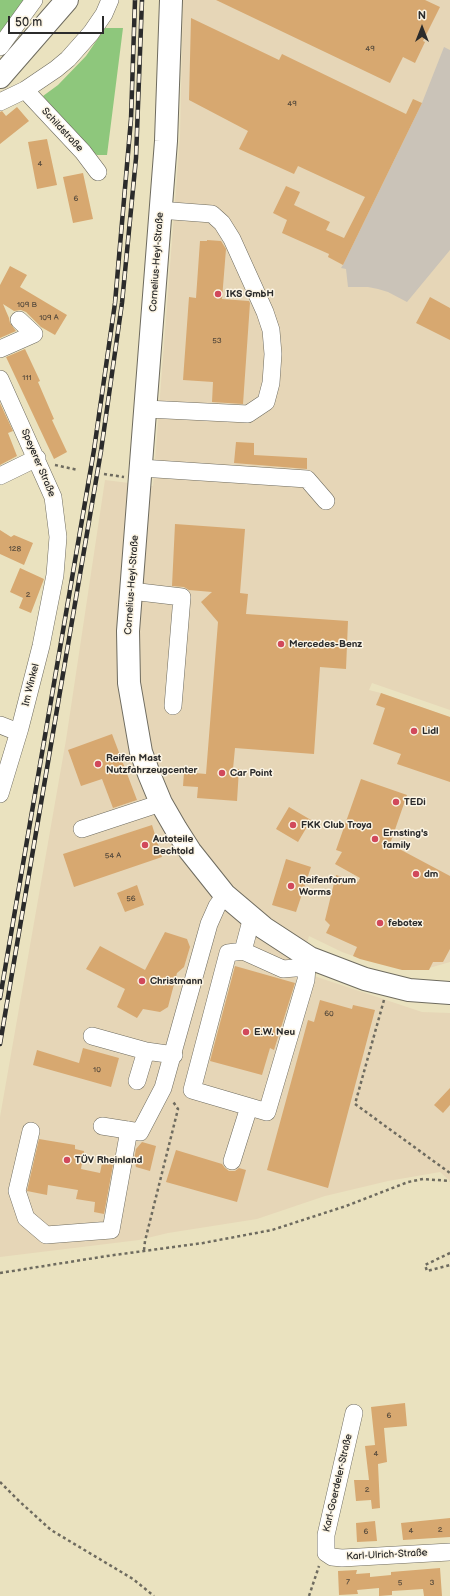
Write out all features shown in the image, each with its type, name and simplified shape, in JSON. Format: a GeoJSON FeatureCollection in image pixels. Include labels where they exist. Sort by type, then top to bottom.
{"type":"FeatureCollection","features":[{"type":"Feature","properties":{"kind":"main road"},"geometry":{"type":"LineString","coordinates":[[0,78],[67,0]]}},
{"type":"Feature","properties":{"kind":"main road","name":"Cornelius-Heyl-Straße"},"geometry":{"type":"LineString","coordinates":[[171,0],[166,141],[131,591],[128,656],[129,683],[141,752],[148,774],[161,803],[190,851],[225,894],[264,928],[308,963],[388,986],[409,990],[450,993]]}},
{"type":"Feature","properties":{"kind":"street"},"geometry":{"type":"LineString","coordinates":[[0,47],[34,0]]}},
{"type":"Feature","properties":{"kind":"street"},"geometry":{"type":"LineString","coordinates":[[0,102],[25,90],[56,69],[81,44],[104,14],[110,0]]}},
{"type":"Feature","properties":{"kind":"street","name":"Schildstraße"},"geometry":{"type":"LineString","coordinates":[[25,90],[83,152],[98,172]]}},
{"type":"Feature","properties":{"kind":"street"},"geometry":{"type":"LineString","coordinates":[[146,409],[248,414],[266,402],[271,383],[273,354],[271,330],[265,312],[232,239],[222,223],[212,214],[172,211]]}},
{"type":"Feature","properties":{"kind":"street"},"geometry":{"type":"LineString","coordinates":[[0,349],[34,334],[19,320]]}},
{"type":"Feature","properties":{"kind":"street","name":"Speyerer Straße"},"geometry":{"type":"LineString","coordinates":[[0,379],[5,402],[37,458],[53,497],[58,522],[58,556],[55,575]]}},
{"type":"Feature","properties":{"kind":"street"},"geometry":{"type":"LineString","coordinates":[[0,476],[37,458]]}},
{"type":"Feature","properties":{"kind":"street"},"geometry":{"type":"LineString","coordinates":[[141,468],[308,479],[326,501]]}},
{"type":"Feature","properties":{"kind":"street","name":"Im Winkel"},"geometry":{"type":"LineString","coordinates":[[0,794],[41,646],[55,575]]}},
{"type":"Feature","properties":{"kind":"street"},"geometry":{"type":"LineString","coordinates":[[131,591],[182,597],[173,706]]}},
{"type":"Feature","properties":{"kind":"street"},"geometry":{"type":"LineString","coordinates":[[0,725],[18,732]]}},
{"type":"Feature","properties":{"kind":"street"},"geometry":{"type":"LineString","coordinates":[[82,829],[161,803]]}},
{"type":"Feature","properties":{"kind":"street"},"geometry":{"type":"LineString","coordinates":[[102,1126],[140,1132],[163,1088],[174,1055],[209,924],[217,906],[225,894]]}},
{"type":"Feature","properties":{"kind":"street"},"geometry":{"type":"LineString","coordinates":[[243,951],[252,917]]}},
{"type":"Feature","properties":{"kind":"street"},"geometry":{"type":"LineString","coordinates":[[243,951],[283,969],[308,963],[306,980],[267,1112],[192,1090],[228,953],[243,951]]}},
{"type":"Feature","properties":{"kind":"street"},"geometry":{"type":"LineString","coordinates":[[92,1036],[146,1051],[174,1055]]}},
{"type":"Feature","properties":{"kind":"street"},"geometry":{"type":"LineString","coordinates":[[137,1081],[146,1051]]}},
{"type":"Feature","properties":{"kind":"street"},"geometry":{"type":"LineString","coordinates":[[232,1161],[249,1107]]}},
{"type":"Feature","properties":{"kind":"street"},"geometry":{"type":"LineString","coordinates":[[31,1131],[17,1191],[26,1218],[46,1235],[111,1230],[129,1130]]}},
{"type":"Feature","properties":{"kind":"street","name":"Karl-Goerdeler-Straße"},"geometry":{"type":"LineString","coordinates":[[326,1553],[326,1535],[354,1413]]}},
{"type":"Feature","properties":{"kind":"street","name":"Karl-Ulrich-Straße"},"geometry":{"type":"LineString","coordinates":[[326,1553],[332,1557],[342,1558],[450,1552]]}},
{"type":"Feature","properties":{"kind":"path"},"geometry":{"type":"LineString","coordinates":[[60,466],[78,470]]}},
{"type":"Feature","properties":{"kind":"path"},"geometry":{"type":"LineString","coordinates":[[104,474],[118,476]]}},
{"type":"Feature","properties":{"kind":"path"},"geometry":{"type":"LineString","coordinates":[[388,986],[355,1104],[450,1173]]}},
{"type":"Feature","properties":{"kind":"path"},"geometry":{"type":"LineString","coordinates":[[144,1250],[178,1109],[163,1088]]}},
{"type":"Feature","properties":{"kind":"path"},"geometry":{"type":"LineString","coordinates":[[0,1273],[272,1230],[346,1206],[408,1182],[423,1180],[450,1181]]}},
{"type":"Feature","properties":{"kind":"path"},"geometry":{"type":"LineString","coordinates":[[450,1254],[425,1265],[427,1271],[450,1265]]}},
{"type":"Feature","properties":{"kind":"path"},"geometry":{"type":"LineString","coordinates":[[0,1482],[51,1530],[132,1579],[154,1596]]}},
{"type":"Feature","properties":{"kind":"path"},"geometry":{"type":"LineString","coordinates":[[309,1596],[320,1562],[326,1553]]}},
{"type":"Feature","properties":{"kind":"shaded area"},"geometry":{"type":"Polygon","coordinates":[[[183,0],[450,0],[450,710],[372,683],[369,690],[450,717],[450,962],[429,968],[359,958],[342,952],[309,936],[299,971],[422,1012],[450,1013],[450,1181],[440,1172],[388,1181],[325,1196],[257,1219],[168,1233],[139,1240],[0,1257],[0,1117],[66,740],[105,480],[153,486],[180,136],[183,0]]]}},
{"type":"Feature","properties":{"kind":"shaded area"},"geometry":{"type":"Polygon","coordinates":[[[444,47],[450,50],[450,250],[407,302],[388,292],[378,289],[368,287],[348,287],[346,269],[341,268],[422,103],[444,47]]]}},
{"type":"Feature","properties":{"kind":"green space"},"geometry":{"type":"Polygon","coordinates":[[[0,0],[26,0],[0,37],[0,0]]]}},
{"type":"Feature","properties":{"kind":"green space"},"geometry":{"type":"Polygon","coordinates":[[[105,28],[123,28],[107,155],[97,155],[83,145],[43,96],[58,85],[86,56],[105,28]]]}},
{"type":"Feature","properties":{"kind":"building"},"geometry":{"type":"Polygon","coordinates":[[[216,0],[425,0],[440,7],[423,41],[425,42],[415,63],[403,57],[390,83],[216,0]]]}},
{"type":"Feature","properties":{"kind":"building"},"geometry":{"type":"Polygon","coordinates":[[[191,18],[279,60],[282,54],[406,114],[413,99],[422,103],[343,265],[328,257],[329,254],[282,233],[287,220],[273,213],[286,186],[300,192],[294,205],[330,222],[326,230],[344,238],[365,197],[298,166],[294,174],[239,149],[248,131],[189,100],[191,18]]]}},
{"type":"Feature","properties":{"kind":"building"},"geometry":{"type":"Polygon","coordinates":[[[17,107],[29,121],[0,144],[0,112],[2,111],[6,116],[17,107]]]}},
{"type":"Feature","properties":{"kind":"building"},"geometry":{"type":"Polygon","coordinates":[[[47,139],[57,185],[37,189],[28,142],[47,139]]]}},
{"type":"Feature","properties":{"kind":"building"},"geometry":{"type":"Polygon","coordinates":[[[83,173],[93,219],[73,223],[63,177],[83,173]]]}},
{"type":"Feature","properties":{"kind":"building"},"geometry":{"type":"Polygon","coordinates":[[[200,241],[221,241],[226,249],[222,299],[249,301],[250,303],[243,404],[212,402],[213,382],[183,380],[189,297],[196,298],[200,241]]]}},
{"type":"Feature","properties":{"kind":"building"},"geometry":{"type":"Polygon","coordinates":[[[10,266],[27,275],[20,287],[67,315],[55,335],[41,327],[26,312],[21,310],[14,311],[3,304],[10,323],[16,331],[0,338],[0,285],[10,266]]]}},
{"type":"Feature","properties":{"kind":"building"},"geometry":{"type":"Polygon","coordinates":[[[430,297],[450,308],[450,340],[416,323],[430,297]]]}},
{"type":"Feature","properties":{"kind":"building"},"geometry":{"type":"Polygon","coordinates":[[[25,349],[40,381],[38,382],[54,419],[52,420],[67,452],[54,459],[6,357],[25,349]]]}},
{"type":"Feature","properties":{"kind":"building"},"geometry":{"type":"Polygon","coordinates":[[[0,403],[13,431],[8,433],[17,456],[0,465],[0,403]]]}},
{"type":"Feature","properties":{"kind":"building"},"geometry":{"type":"Polygon","coordinates":[[[236,442],[254,443],[254,455],[307,458],[307,469],[234,463],[236,442]]]}},
{"type":"Feature","properties":{"kind":"building","name":"Mercedes-Benz"},"geometry":{"type":"Polygon","coordinates":[[[175,524],[245,529],[240,593],[248,594],[246,614],[348,621],[346,669],[320,667],[314,754],[235,748],[233,769],[239,769],[237,801],[197,798],[198,787],[183,786],[184,772],[206,774],[218,622],[201,602],[212,592],[189,590],[184,587],[172,586],[175,524]]]}},
{"type":"Feature","properties":{"kind":"building"},"geometry":{"type":"Polygon","coordinates":[[[0,530],[11,537],[14,535],[33,543],[24,565],[0,554],[0,530]]]}},
{"type":"Feature","properties":{"kind":"building"},"geometry":{"type":"Polygon","coordinates":[[[20,568],[44,579],[31,613],[19,608],[23,598],[10,592],[20,568]]]}},
{"type":"Feature","properties":{"kind":"building","name":"Lidl"},"geometry":{"type":"Polygon","coordinates":[[[381,693],[450,717],[450,782],[397,764],[401,754],[373,744],[385,708],[376,705],[381,693]]]}},
{"type":"Feature","properties":{"kind":"building","name":"Reifen Mast Nutzfahrzeugcenter"},"geometry":{"type":"Polygon","coordinates":[[[112,734],[137,800],[113,808],[102,779],[81,786],[68,750],[112,734]]]}},
{"type":"Feature","properties":{"kind":"building"},"geometry":{"type":"Polygon","coordinates":[[[361,779],[407,795],[390,844],[450,876],[450,949],[443,962],[433,962],[429,970],[402,970],[360,959],[353,956],[357,947],[326,933],[330,925],[325,920],[336,875],[358,882],[360,878],[335,864],[342,852],[336,850],[361,779]]]}},
{"type":"Feature","properties":{"kind":"building","name":"FKK Club Troya"},"geometry":{"type":"Polygon","coordinates":[[[289,807],[311,820],[298,842],[276,829],[289,807]]]}},
{"type":"Feature","properties":{"kind":"building"},"geometry":{"type":"Polygon","coordinates":[[[152,825],[162,857],[74,887],[63,854],[152,825]]]}},
{"type":"Feature","properties":{"kind":"building","name":"Reifenforum Worms"},"geometry":{"type":"Polygon","coordinates":[[[286,859],[311,867],[296,912],[272,905],[286,859]]]}},
{"type":"Feature","properties":{"kind":"building"},"geometry":{"type":"Polygon","coordinates":[[[137,885],[144,905],[125,912],[117,893],[137,885]]]}},
{"type":"Feature","properties":{"kind":"building","name":"Christmann"},"geometry":{"type":"Polygon","coordinates":[[[165,932],[187,939],[190,947],[184,967],[177,973],[168,1007],[160,1012],[143,1009],[137,1018],[117,1007],[125,989],[86,969],[100,946],[145,970],[165,932]]]}},
{"type":"Feature","properties":{"kind":"building","name":"E.W. Neu"},"geometry":{"type":"Polygon","coordinates":[[[235,966],[295,983],[274,1050],[270,1048],[262,1075],[210,1061],[235,966]]]}},
{"type":"Feature","properties":{"kind":"building"},"geometry":{"type":"Polygon","coordinates":[[[320,1000],[352,1009],[353,1005],[375,1010],[328,1188],[267,1170],[308,1020],[314,1022],[320,1000]]]}},
{"type":"Feature","properties":{"kind":"building"},"geometry":{"type":"Polygon","coordinates":[[[83,1048],[119,1058],[111,1087],[33,1065],[37,1050],[79,1063],[83,1048]]]}},
{"type":"Feature","properties":{"kind":"building"},"geometry":{"type":"Polygon","coordinates":[[[450,1088],[450,1105],[443,1113],[434,1105],[450,1088]]]}},
{"type":"Feature","properties":{"kind":"building"},"geometry":{"type":"Polygon","coordinates":[[[39,1139],[75,1145],[75,1149],[84,1151],[81,1169],[100,1173],[102,1163],[113,1165],[104,1214],[94,1212],[95,1202],[76,1199],[78,1190],[48,1185],[47,1195],[27,1191],[39,1139]]]}},
{"type":"Feature","properties":{"kind":"building"},"geometry":{"type":"Polygon","coordinates":[[[142,1142],[156,1146],[150,1171],[136,1167],[134,1160],[136,1149],[142,1142]]]}},
{"type":"Feature","properties":{"kind":"building"},"geometry":{"type":"Polygon","coordinates":[[[176,1150],[222,1164],[229,1171],[235,1171],[239,1168],[246,1170],[237,1202],[166,1182],[176,1150]]]}},
{"type":"Feature","properties":{"kind":"building"},"geometry":{"type":"Polygon","coordinates":[[[405,1403],[407,1426],[384,1428],[387,1462],[378,1464],[380,1508],[372,1509],[371,1500],[356,1501],[354,1480],[369,1480],[365,1446],[375,1445],[371,1407],[405,1403]]]}},
{"type":"Feature","properties":{"kind":"building"},"geometry":{"type":"Polygon","coordinates":[[[450,1518],[450,1537],[403,1540],[401,1523],[450,1518]]]}},
{"type":"Feature","properties":{"kind":"building"},"geometry":{"type":"Polygon","coordinates":[[[375,1521],[377,1541],[357,1542],[356,1523],[375,1521]]]}},
{"type":"Feature","properties":{"kind":"building"},"geometry":{"type":"Polygon","coordinates":[[[440,1568],[442,1596],[424,1596],[423,1589],[392,1591],[392,1595],[379,1596],[379,1588],[357,1590],[358,1594],[339,1595],[338,1571],[357,1570],[356,1574],[370,1573],[370,1577],[391,1575],[391,1572],[440,1568]]]}},
{"type":"Feature","properties":{"kind":"railway"},"geometry":{"type":"LineString","coordinates":[[0,998],[94,450],[115,303],[131,119],[135,0]]}},
{"type":"Feature","properties":{"kind":"railway"},"geometry":{"type":"LineString","coordinates":[[0,1044],[101,451],[122,303],[136,158],[142,0]]}},
{"type":"Feature","properties":{"kind":"place","name":"IKS GmbH"},"geometry":{"type":"Point","coordinates":[218,294]}},
{"type":"Feature","properties":{"kind":"place","name":"Mercedes-Benz"},"geometry":{"type":"Point","coordinates":[281,644]}},
{"type":"Feature","properties":{"kind":"place","name":"Lidl"},"geometry":{"type":"Point","coordinates":[414,731]}},
{"type":"Feature","properties":{"kind":"place","name":"Reifen Mast Nutzfahrzeugcenter"},"geometry":{"type":"Point","coordinates":[98,764]}},
{"type":"Feature","properties":{"kind":"place","name":"Car Point"},"geometry":{"type":"Point","coordinates":[222,773]}},
{"type":"Feature","properties":{"kind":"place","name":"TEDi"},"geometry":{"type":"Point","coordinates":[396,802]}},
{"type":"Feature","properties":{"kind":"place","name":"FKK Club Troya"},"geometry":{"type":"Point","coordinates":[293,825]}},
{"type":"Feature","properties":{"kind":"place","name":"Ernsting's family"},"geometry":{"type":"Point","coordinates":[375,839]}},
{"type":"Feature","properties":{"kind":"place","name":"Autoteile Bechtold"},"geometry":{"type":"Point","coordinates":[145,845]}},
{"type":"Feature","properties":{"kind":"place","name":"dm"},"geometry":{"type":"Point","coordinates":[416,874]}},
{"type":"Feature","properties":{"kind":"place","name":"Reifenforum Worms"},"geometry":{"type":"Point","coordinates":[291,886]}},
{"type":"Feature","properties":{"kind":"place","name":"febotex"},"geometry":{"type":"Point","coordinates":[380,923]}},
{"type":"Feature","properties":{"kind":"place","name":"Christmann"},"geometry":{"type":"Point","coordinates":[142,981]}},
{"type":"Feature","properties":{"kind":"place","name":"E.W. Neu"},"geometry":{"type":"Point","coordinates":[246,1032]}},
{"type":"Feature","properties":{"kind":"place","name":"TÜV Rheinland"},"geometry":{"type":"Point","coordinates":[67,1160]}}]}
